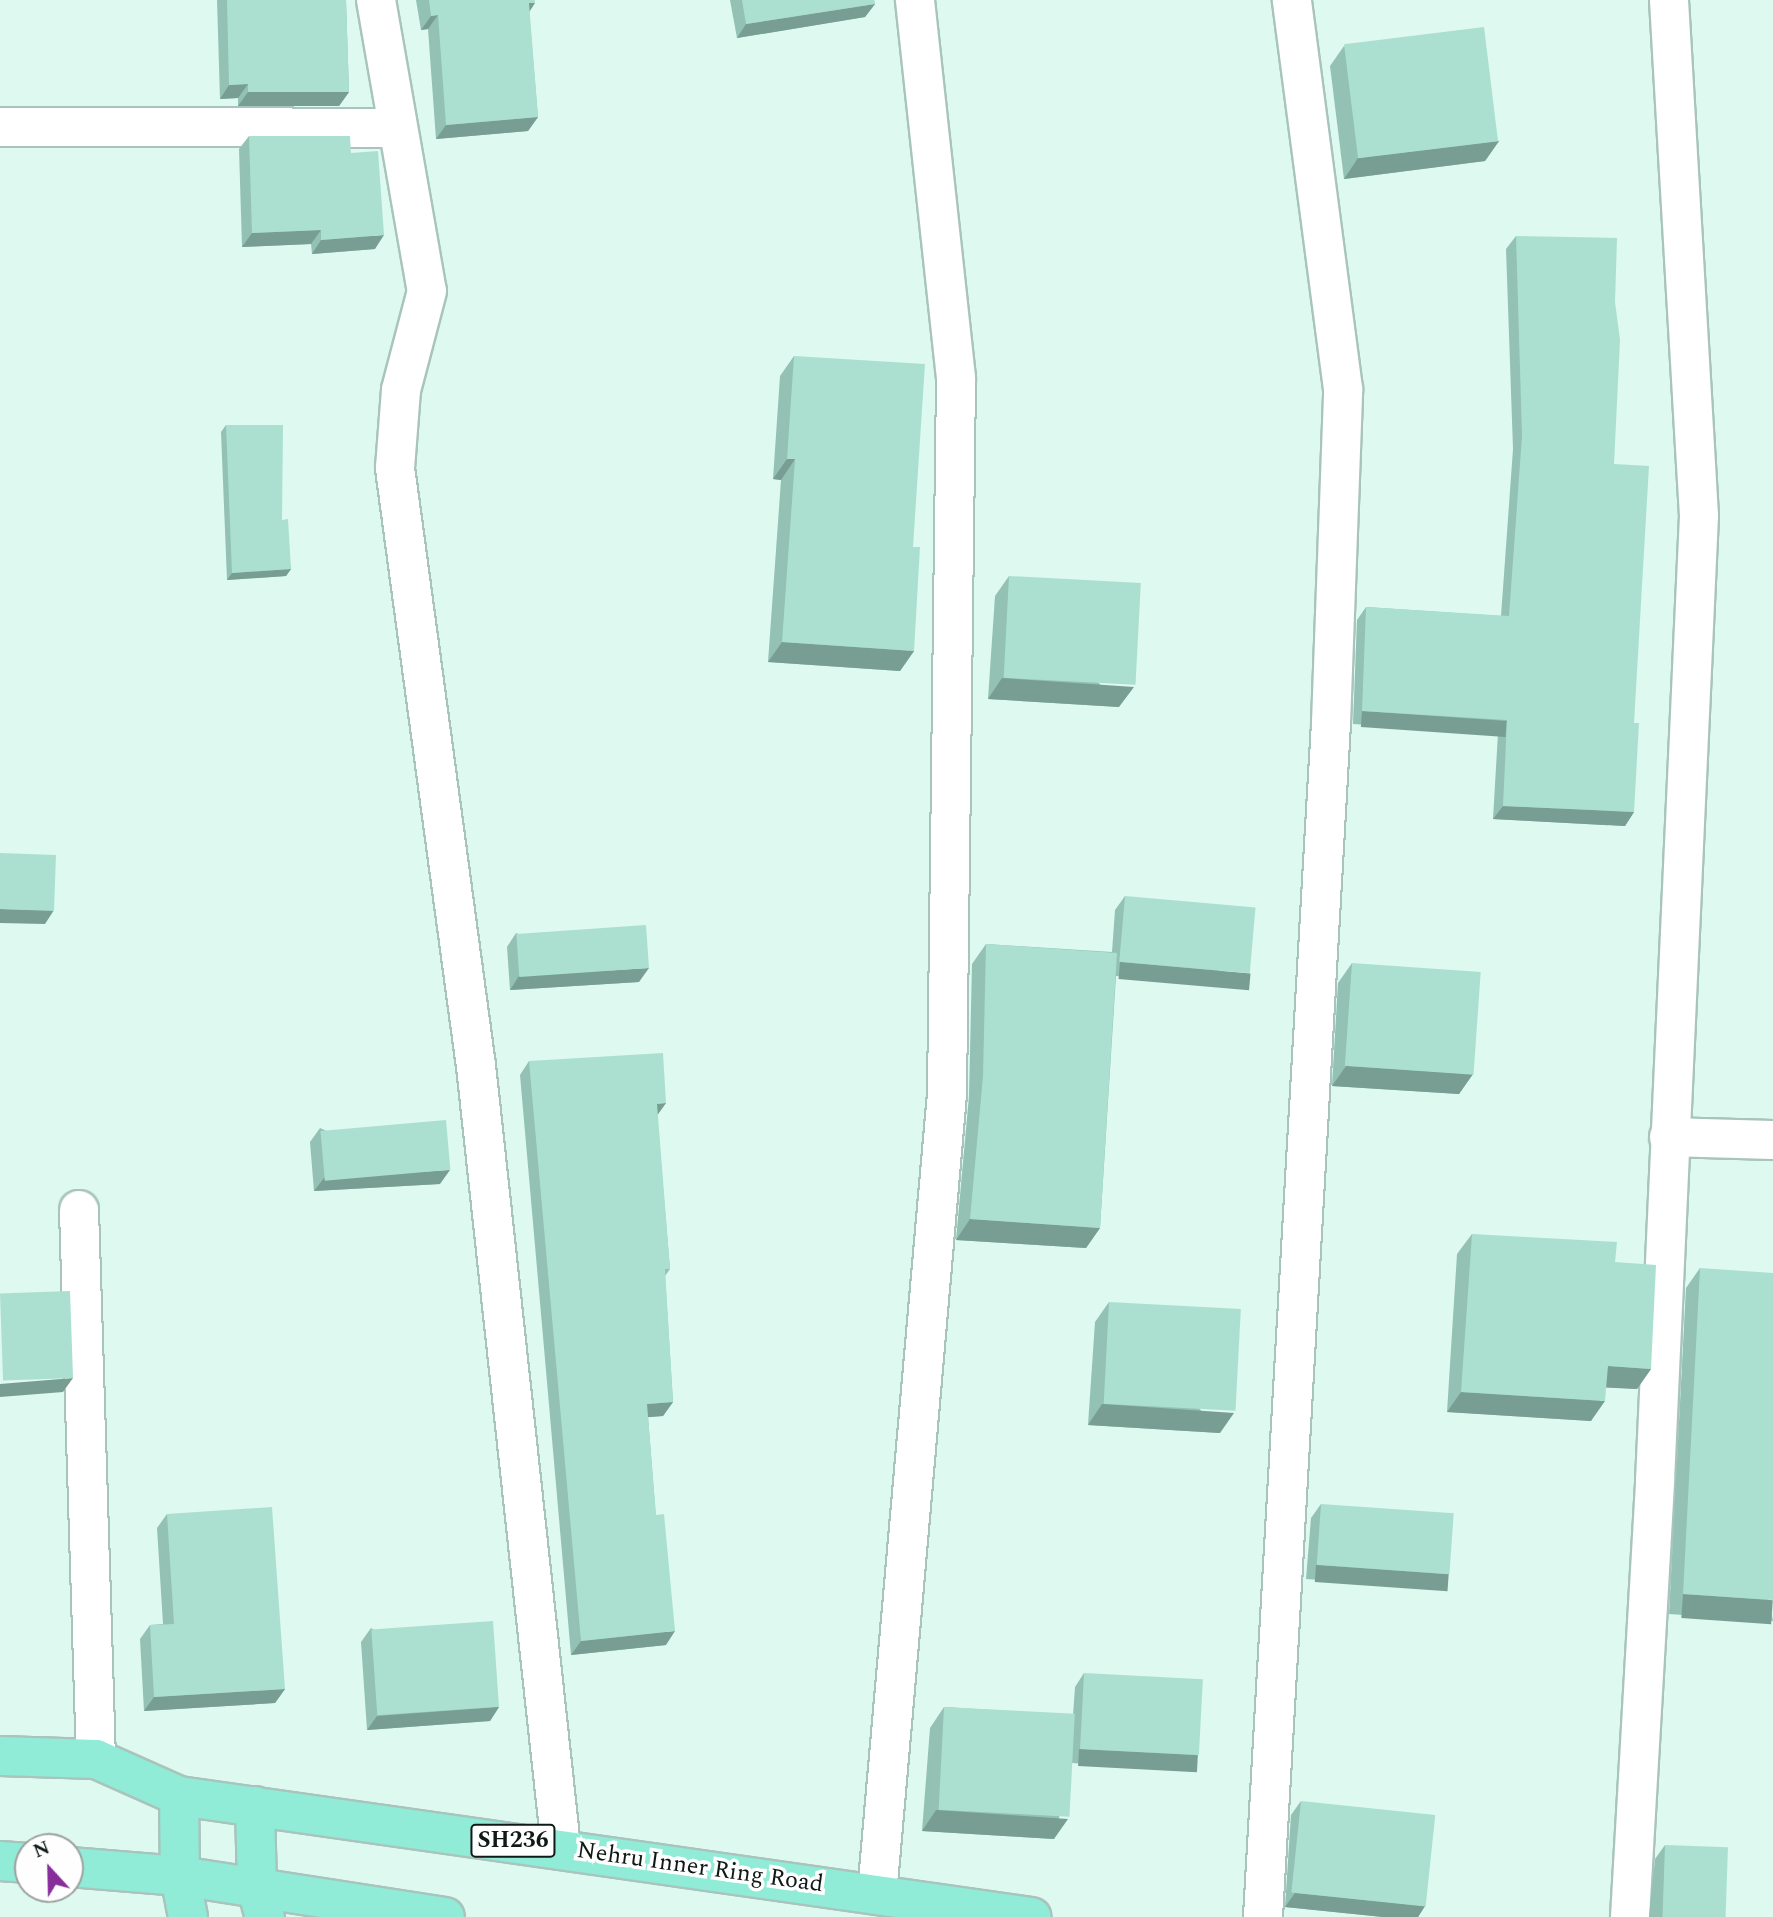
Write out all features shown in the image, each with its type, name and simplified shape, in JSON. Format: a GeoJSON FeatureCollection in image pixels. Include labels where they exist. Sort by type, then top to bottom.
{"type":"FeatureCollection","features":[{"type":"Feature","properties":{"kind":"main road","name":"Nehru Inner Ring Road"},"geometry":{"type":"LineString","coordinates":[[0,1756],[96,1759],[178,1796],[561,1847],[1031,1917]]}},
{"type":"Feature","properties":{"kind":"main road"},"geometry":{"type":"LineString","coordinates":[[178,1796],[180,1876],[188,1917]]}},
{"type":"Feature","properties":{"kind":"main road"},"geometry":{"type":"LineString","coordinates":[[255,1806],[261,1902]]}},
{"type":"Feature","properties":{"kind":"main road"},"geometry":{"type":"LineString","coordinates":[[84,1868],[180,1876],[261,1902],[445,1917]]}},
{"type":"Feature","properties":{"kind":"street"},"geometry":{"type":"LineString","coordinates":[[376,0],[426,291],[401,390],[395,468],[476,1066],[561,1847]]}},
{"type":"Feature","properties":{"kind":"street"},"geometry":{"type":"LineString","coordinates":[[877,1894],[947,1094],[956,379],[915,0]]}},
{"type":"Feature","properties":{"kind":"street"},"geometry":{"type":"LineString","coordinates":[[1263,1917],[1331,723],[1343,389],[1292,0]]}},
{"type":"Feature","properties":{"kind":"street"},"geometry":{"type":"LineString","coordinates":[[1630,1917],[1699,516],[1669,0]]}},
{"type":"Feature","properties":{"kind":"street"},"geometry":{"type":"LineString","coordinates":[[0,127],[397,128]]}},
{"type":"Feature","properties":{"kind":"street"},"geometry":{"type":"LineString","coordinates":[[1669,1137],[1773,1140]]}},
{"type":"Feature","properties":{"kind":"street"},"geometry":{"type":"LineString","coordinates":[[79,1210],[96,1759]]}},
{"type":"Feature","properties":{"kind":"building"},"geometry":{"type":"Polygon","coordinates":[[[227,0],[346,0],[349,92],[248,92],[248,84],[229,85],[227,0]]]}},
{"type":"Feature","properties":{"kind":"building"},"geometry":{"type":"Polygon","coordinates":[[[429,0],[535,0],[535,3],[529,3],[538,117],[446,125],[438,15],[431,16],[429,0]]]}},
{"type":"Feature","properties":{"kind":"building"},"geometry":{"type":"Polygon","coordinates":[[[742,0],[874,0],[875,4],[746,24],[742,0]]]}},
{"type":"Feature","properties":{"kind":"building"},"geometry":{"type":"Polygon","coordinates":[[[1484,27],[1498,141],[1358,158],[1344,44],[1484,27]]]}},
{"type":"Feature","properties":{"kind":"building"},"geometry":{"type":"Polygon","coordinates":[[[249,136],[350,136],[351,153],[378,151],[384,235],[321,240],[321,230],[252,233],[249,136]]]}},
{"type":"Feature","properties":{"kind":"building"},"geometry":{"type":"Polygon","coordinates":[[[1516,236],[1617,238],[1615,302],[1620,340],[1614,464],[1649,466],[1634,723],[1639,723],[1634,812],[1503,806],[1507,720],[1362,711],[1366,607],[1509,616],[1522,436],[1516,236]]]}},
{"type":"Feature","properties":{"kind":"building"},"geometry":{"type":"Polygon","coordinates":[[[794,356],[925,364],[913,547],[920,547],[914,651],[782,642],[795,459],[787,459],[794,356]]]}},
{"type":"Feature","properties":{"kind":"building"},"geometry":{"type":"Polygon","coordinates":[[[226,425],[283,425],[282,520],[288,519],[291,569],[232,573],[226,425]]]}},
{"type":"Feature","properties":{"kind":"building"},"geometry":{"type":"Polygon","coordinates":[[[1009,576],[1141,583],[1135,685],[1004,678],[1009,576]]]}},
{"type":"Feature","properties":{"kind":"building"},"geometry":{"type":"Polygon","coordinates":[[[0,853],[56,855],[54,911],[0,909],[0,853]]]}},
{"type":"Feature","properties":{"kind":"building"},"geometry":{"type":"Polygon","coordinates":[[[1125,896],[1256,907],[1250,973],[1119,962],[1125,896]]]}},
{"type":"Feature","properties":{"kind":"building"},"geometry":{"type":"Polygon","coordinates":[[[646,925],[649,968],[519,977],[516,934],[646,925]]]}},
{"type":"Feature","properties":{"kind":"building"},"geometry":{"type":"Polygon","coordinates":[[[986,944],[1117,953],[1100,1228],[970,1219],[983,1076],[986,944]]]}},
{"type":"Feature","properties":{"kind":"building"},"geometry":{"type":"Polygon","coordinates":[[[1352,963],[1481,972],[1474,1075],[1345,1066],[1352,963]]]}},
{"type":"Feature","properties":{"kind":"building"},"geometry":{"type":"Polygon","coordinates":[[[663,1053],[666,1103],[657,1104],[670,1269],[665,1269],[673,1402],[647,1404],[656,1515],[664,1514],[675,1631],[581,1641],[529,1061],[663,1053]]]}},
{"type":"Feature","properties":{"kind":"building"},"geometry":{"type":"Polygon","coordinates":[[[446,1120],[450,1170],[325,1181],[320,1131],[446,1120]]]}},
{"type":"Feature","properties":{"kind":"building"},"geometry":{"type":"Polygon","coordinates":[[[1472,1234],[1617,1242],[1615,1262],[1656,1265],[1651,1369],[1608,1366],[1605,1401],[1461,1392],[1472,1234]]]}},
{"type":"Feature","properties":{"kind":"building"},"geometry":{"type":"Polygon","coordinates":[[[1700,1268],[1773,1273],[1773,1600],[1683,1594],[1700,1268]]]}},
{"type":"Feature","properties":{"kind":"building"},"geometry":{"type":"Polygon","coordinates":[[[70,1291],[73,1378],[3,1380],[0,1293],[70,1291]]]}},
{"type":"Feature","properties":{"kind":"building"},"geometry":{"type":"Polygon","coordinates":[[[1109,1302],[1241,1309],[1235,1411],[1104,1404],[1109,1302]]]}},
{"type":"Feature","properties":{"kind":"building"},"geometry":{"type":"Polygon","coordinates":[[[1321,1504],[1454,1513],[1449,1574],[1317,1565],[1321,1504]]]}},
{"type":"Feature","properties":{"kind":"building"},"geometry":{"type":"Polygon","coordinates":[[[272,1507],[285,1689],[154,1697],[150,1625],[174,1624],[167,1514],[272,1507]]]}},
{"type":"Feature","properties":{"kind":"building"},"geometry":{"type":"Polygon","coordinates":[[[493,1621],[499,1707],[377,1715],[371,1630],[493,1621]]]}},
{"type":"Feature","properties":{"kind":"building"},"geometry":{"type":"Polygon","coordinates":[[[1084,1673],[1203,1679],[1199,1755],[1080,1749],[1084,1673]]]}},
{"type":"Feature","properties":{"kind":"building"},"geometry":{"type":"Polygon","coordinates":[[[944,1707],[1075,1714],[1069,1817],[939,1810],[944,1707]]]}},
{"type":"Feature","properties":{"kind":"building"},"geometry":{"type":"Polygon","coordinates":[[[1301,1801],[1435,1815],[1426,1907],[1291,1892],[1301,1801]]]}},
{"type":"Feature","properties":{"kind":"building"},"geometry":{"type":"Polygon","coordinates":[[[1665,1845],[1728,1847],[1726,1917],[1662,1917],[1665,1845]]]}}]}
